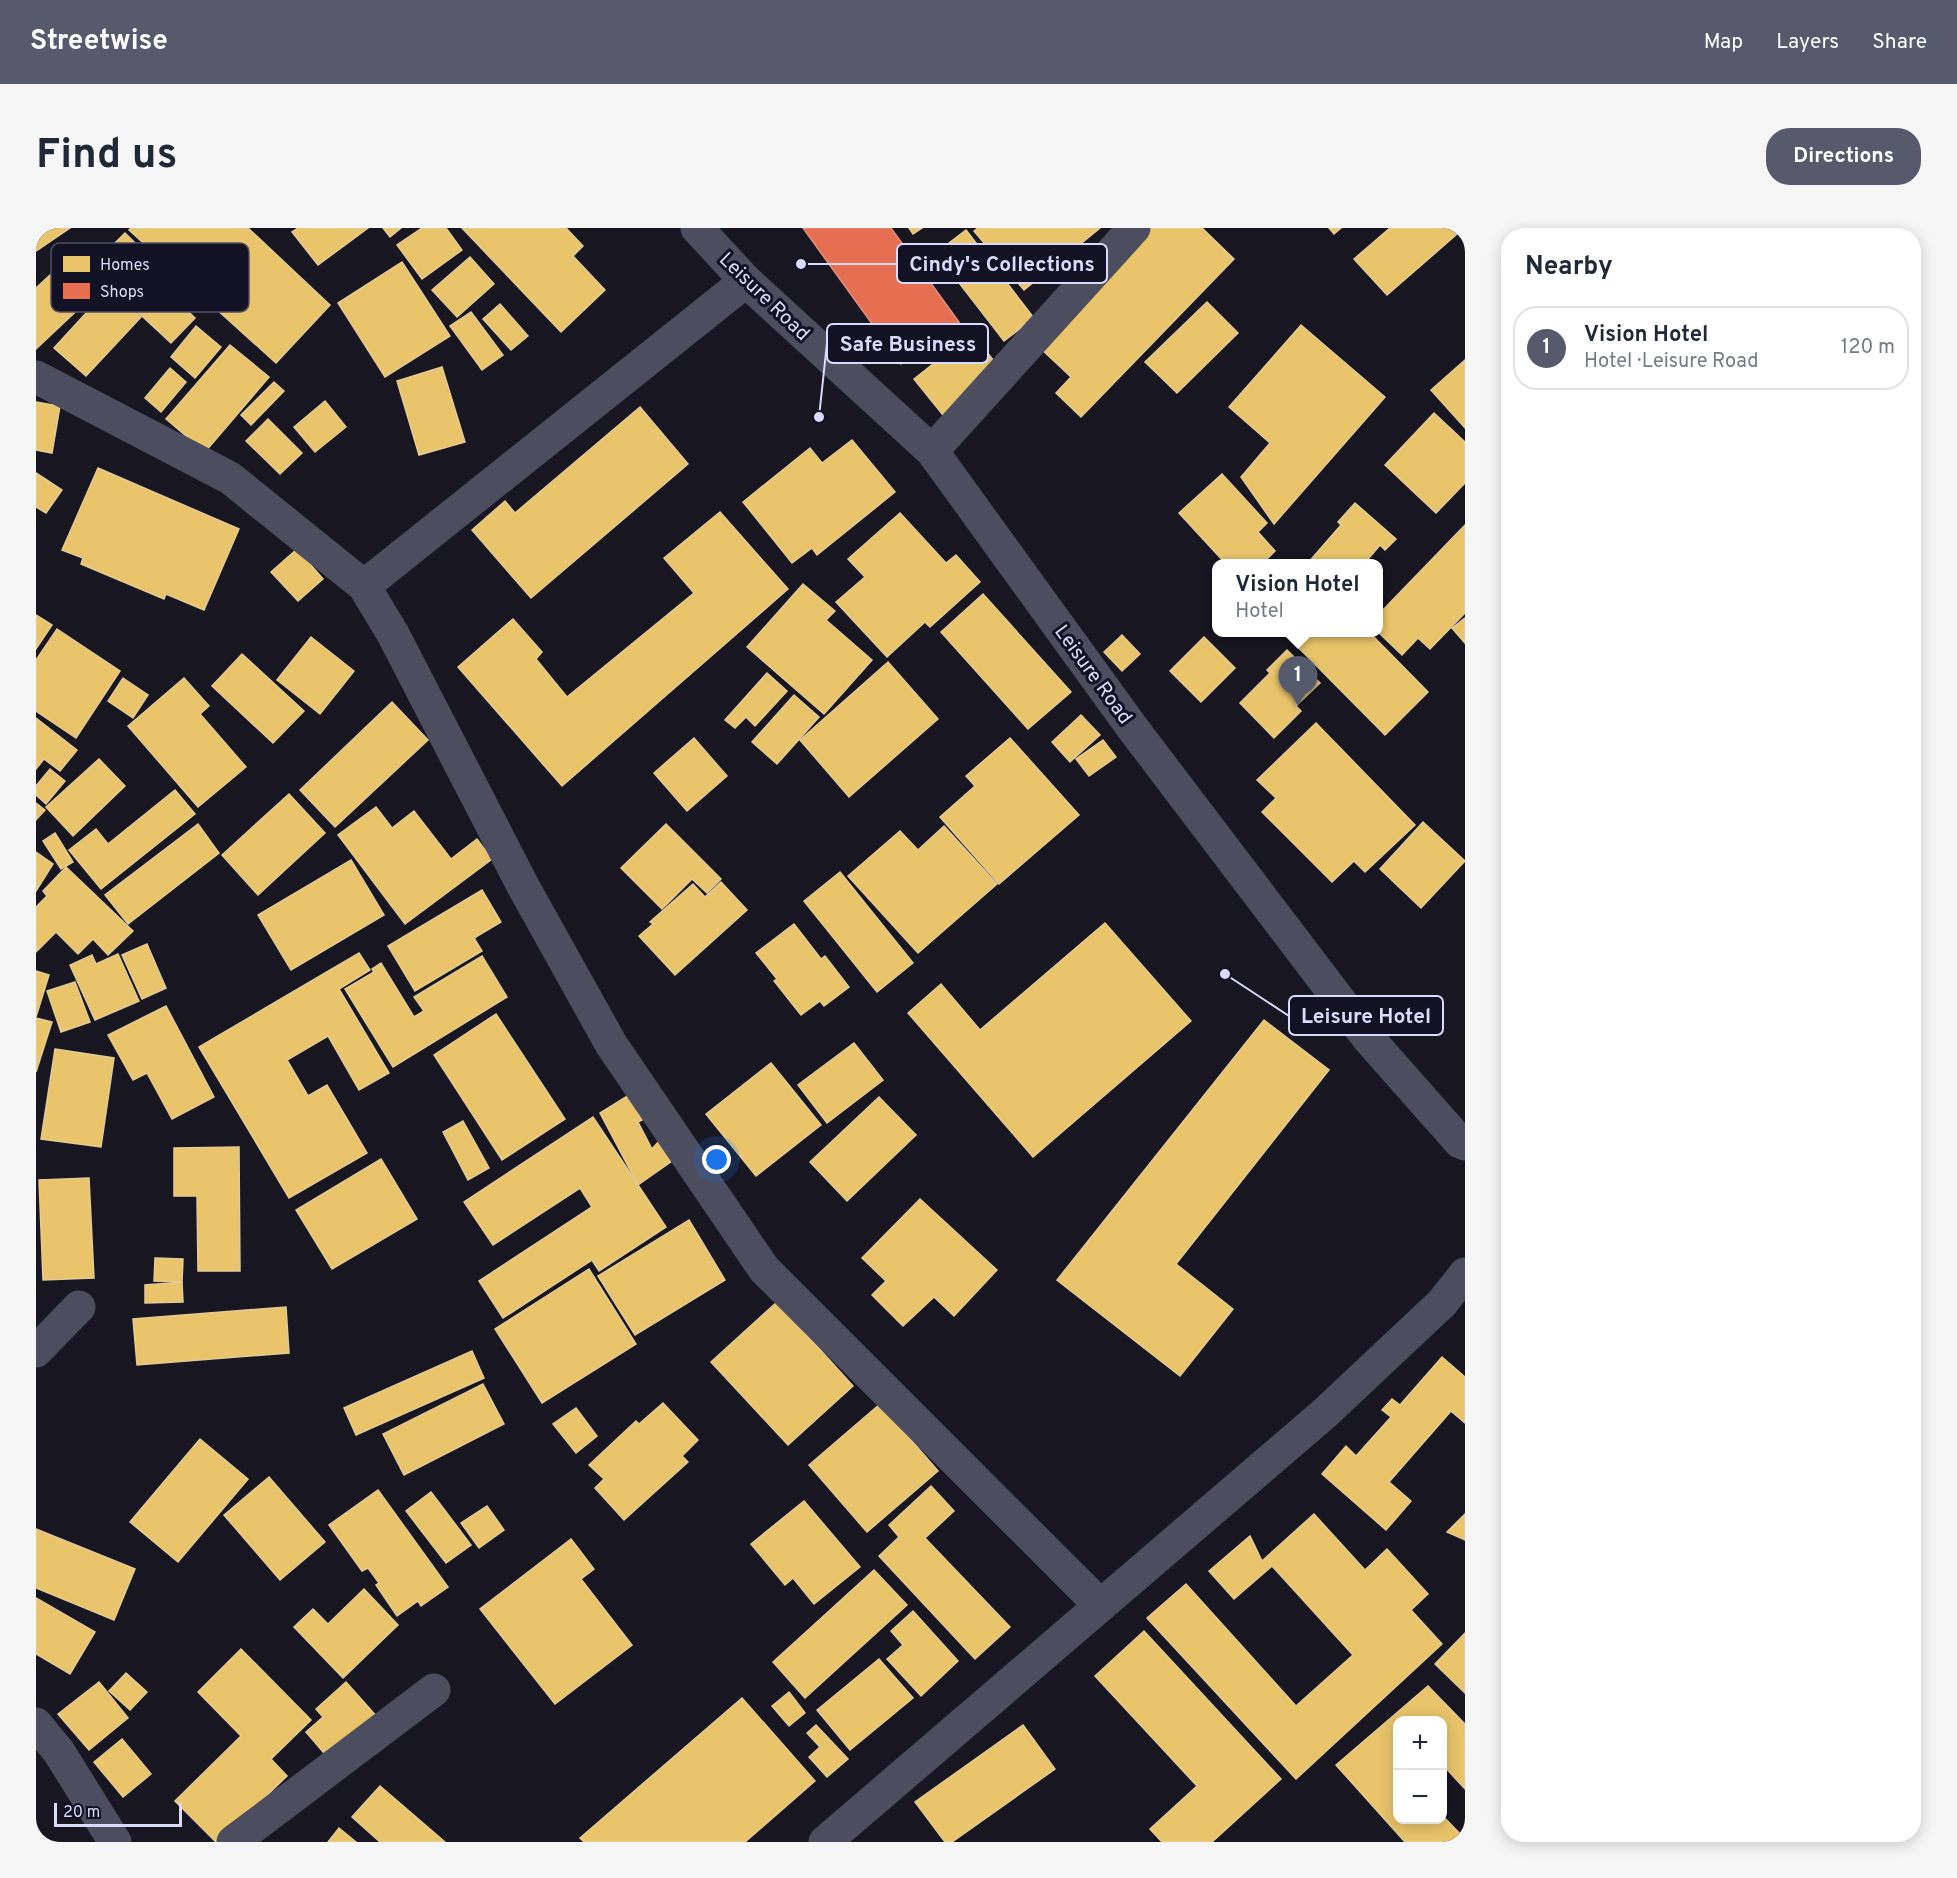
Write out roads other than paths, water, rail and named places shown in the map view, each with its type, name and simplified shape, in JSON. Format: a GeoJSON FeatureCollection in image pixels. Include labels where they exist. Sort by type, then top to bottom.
{"type":"FeatureCollection","features":[{"type":"Feature","properties":{"kind":"street","name":"Leisure Road"},"geometry":{"type":"LineString","coordinates":[[697,228],[746,280],[932,450],[1134,730],[1368,1038],[1460,1142],[1465,1144]]}},
{"type":"Feature","properties":{"kind":"street"},"geometry":{"type":"LineString","coordinates":[[932,450],[1134,228]]}},
{"type":"Feature","properties":{"kind":"street"},"geometry":{"type":"LineString","coordinates":[[364,586],[746,280]]}},
{"type":"Feature","properties":{"kind":"street"},"geometry":{"type":"LineString","coordinates":[[36,378],[230,478],[364,586],[393,634],[523,886],[611,1044],[764,1269],[1100,1605]]}},
{"type":"Feature","properties":{"kind":"street"},"geometry":{"type":"LineString","coordinates":[[825,1842],[1325,1413],[1442,1303],[1465,1274]]}},
{"type":"Feature","properties":{"kind":"street"},"geometry":{"type":"LineString","coordinates":[[36,1351],[79,1307]]}},
{"type":"Feature","properties":{"kind":"street"},"geometry":{"type":"LineString","coordinates":[[233,1842],[434,1690]]}},
{"type":"Feature","properties":{"kind":"street"},"geometry":{"type":"LineString","coordinates":[[36,1724],[59,1752],[115,1842]]}},
{"type":"Feature","properties":{"kind":"place","name":"Cindy's Collections"},"geometry":{"type":"Point","coordinates":[801,264]}},
{"type":"Feature","properties":{"kind":"place","name":"Safe Business"},"geometry":{"type":"Point","coordinates":[819,417]}},
{"type":"Feature","properties":{"kind":"place","name":"Vision Hotel"},"geometry":{"type":"Point","coordinates":[1298,706]}},
{"type":"Feature","properties":{"kind":"place","name":"Leisure Hotel"},"geometry":{"type":"Point","coordinates":[1225,974]}}]}
